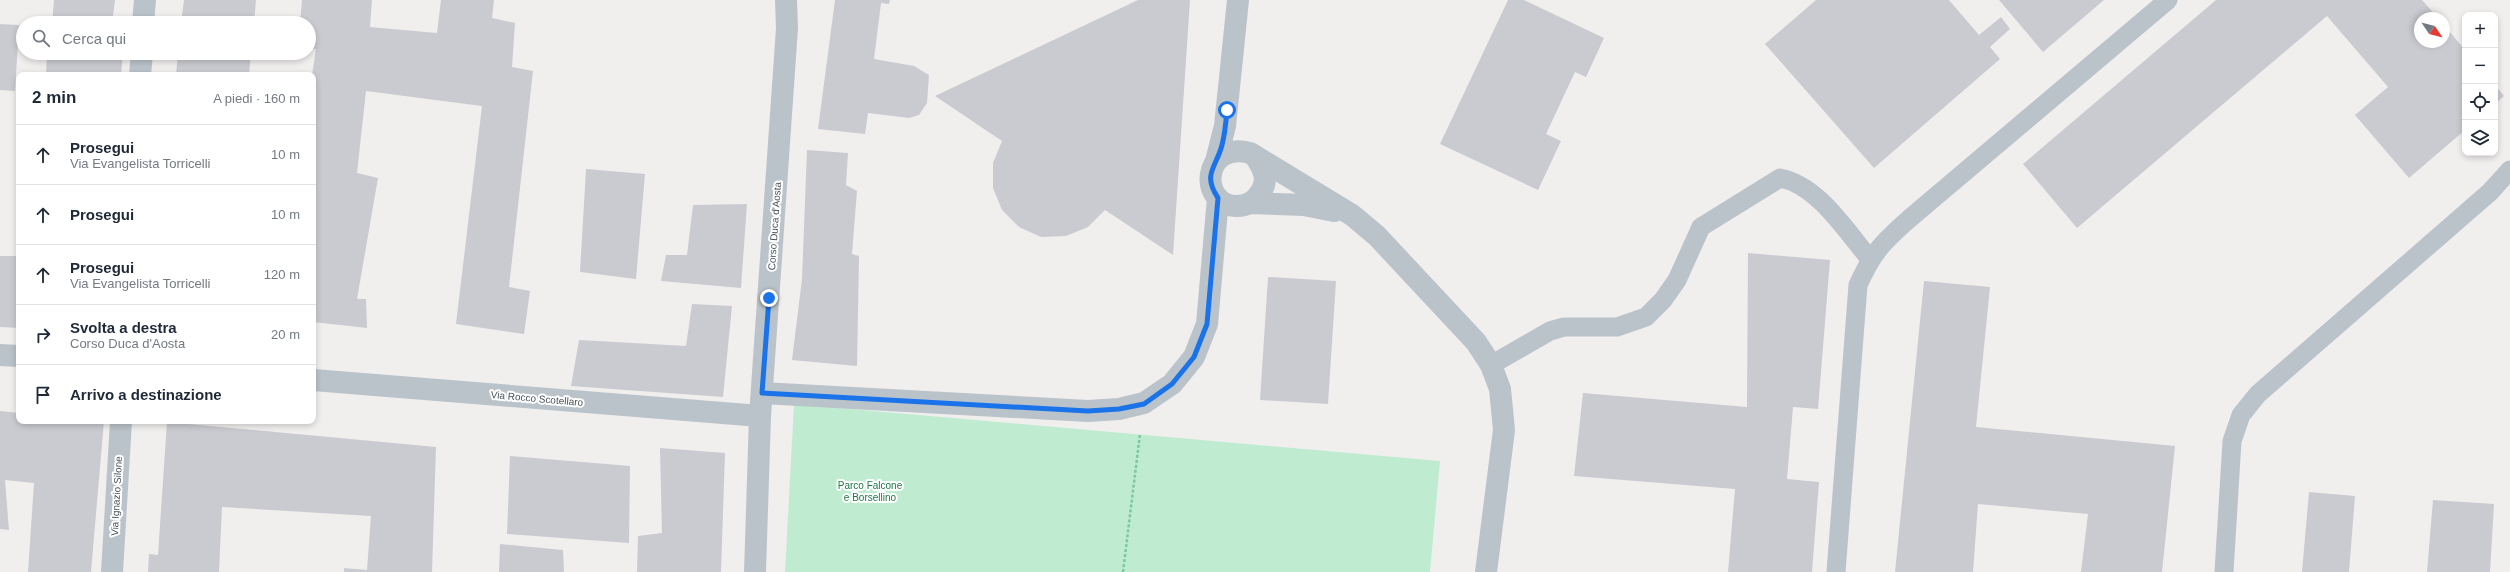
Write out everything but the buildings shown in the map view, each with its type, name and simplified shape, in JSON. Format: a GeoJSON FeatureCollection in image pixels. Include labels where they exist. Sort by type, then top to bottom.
{"type":"FeatureCollection","features":[{"type":"Feature","properties":{"kind":"street"},"geometry":{"type":"LineString","coordinates":[[144,16],[145,0]]}},
{"type":"Feature","properties":{"kind":"street","name":"Corso Duca d'Aosta"},"geometry":{"type":"LineString","coordinates":[[755,572],[760,416],[788,28],[786,0]]}},
{"type":"Feature","properties":{"kind":"street"},"geometry":{"type":"LineString","coordinates":[[1238,0],[1225,126],[1216,161],[1211,169],[1211,188],[1218,198],[1225,204],[1234,206],[1250,203],[1304,205],[1352,215]]}},
{"type":"Feature","properties":{"kind":"street"},"geometry":{"type":"LineString","coordinates":[[140,72],[141,60]]}},
{"type":"Feature","properties":{"kind":"street"},"geometry":{"type":"LineString","coordinates":[[1225,126],[1232,137],[1254,156],[1352,215],[1377,236],[1471,336],[1491,365],[1500,389],[1504,430],[1486,572]]}},
{"type":"Feature","properties":{"kind":"street"},"geometry":{"type":"LineString","coordinates":[[1216,161],[1231,152],[1254,156],[1264,170],[1265,179],[1264,189],[1250,203]]}},
{"type":"Feature","properties":{"kind":"street"},"geometry":{"type":"LineString","coordinates":[[762,393],[1088,411],[1119,409],[1144,404],[1172,384],[1194,357],[1207,324],[1218,198]]}},
{"type":"Feature","properties":{"kind":"street"},"geometry":{"type":"LineString","coordinates":[[0,355],[16,356]]}},
{"type":"Feature","properties":{"kind":"street","name":"Via Rocco Scotellaro"},"geometry":{"type":"LineString","coordinates":[[316,380],[760,416]]}},
{"type":"Feature","properties":{"kind":"street","name":"Via Ignazio Silone"},"geometry":{"type":"LineString","coordinates":[[112,572],[121,424]]}},
{"type":"Feature","properties":{"kind":"lane"},"geometry":{"type":"LineString","coordinates":[[1836,572],[1858,285],[1870,259],[1883,242],[1909,219],[2168,0]]}},
{"type":"Feature","properties":{"kind":"lane"},"geometry":{"type":"LineString","coordinates":[[2224,572],[2232,441],[2240,415],[2258,394],[2490,192],[2510,170]]}},
{"type":"Feature","properties":{"kind":"lane"},"geometry":{"type":"LineString","coordinates":[[1491,365],[1550,331],[1564,327],[1617,327],[1646,317],[1663,300],[1676,280],[1701,227],[1780,178],[1791,180],[1814,194],[1870,259]]}},
{"type":"Feature","properties":{"kind":"path"},"geometry":{"type":"LineString","coordinates":[[1123,572],[1144,404]]}},
{"type":"Feature","properties":{"kind":"green space","name":"Parco Falcone e Borsellino"},"geometry":{"type":"Polygon","coordinates":[[[794,404],[1440,461],[1430,572],[785,572],[794,404]]]}},
{"type":"Feature","properties":{"kind":"route"},"geometry":{"type":"LineString","coordinates":[[769,298],[762,393],[1088,411],[1119,409],[1144,404],[1172,384],[1194,357],[1207,324],[1218,198],[1211,188],[1210,178],[1211,169],[1216,161],[1222,145],[1227,110]]}}]}
